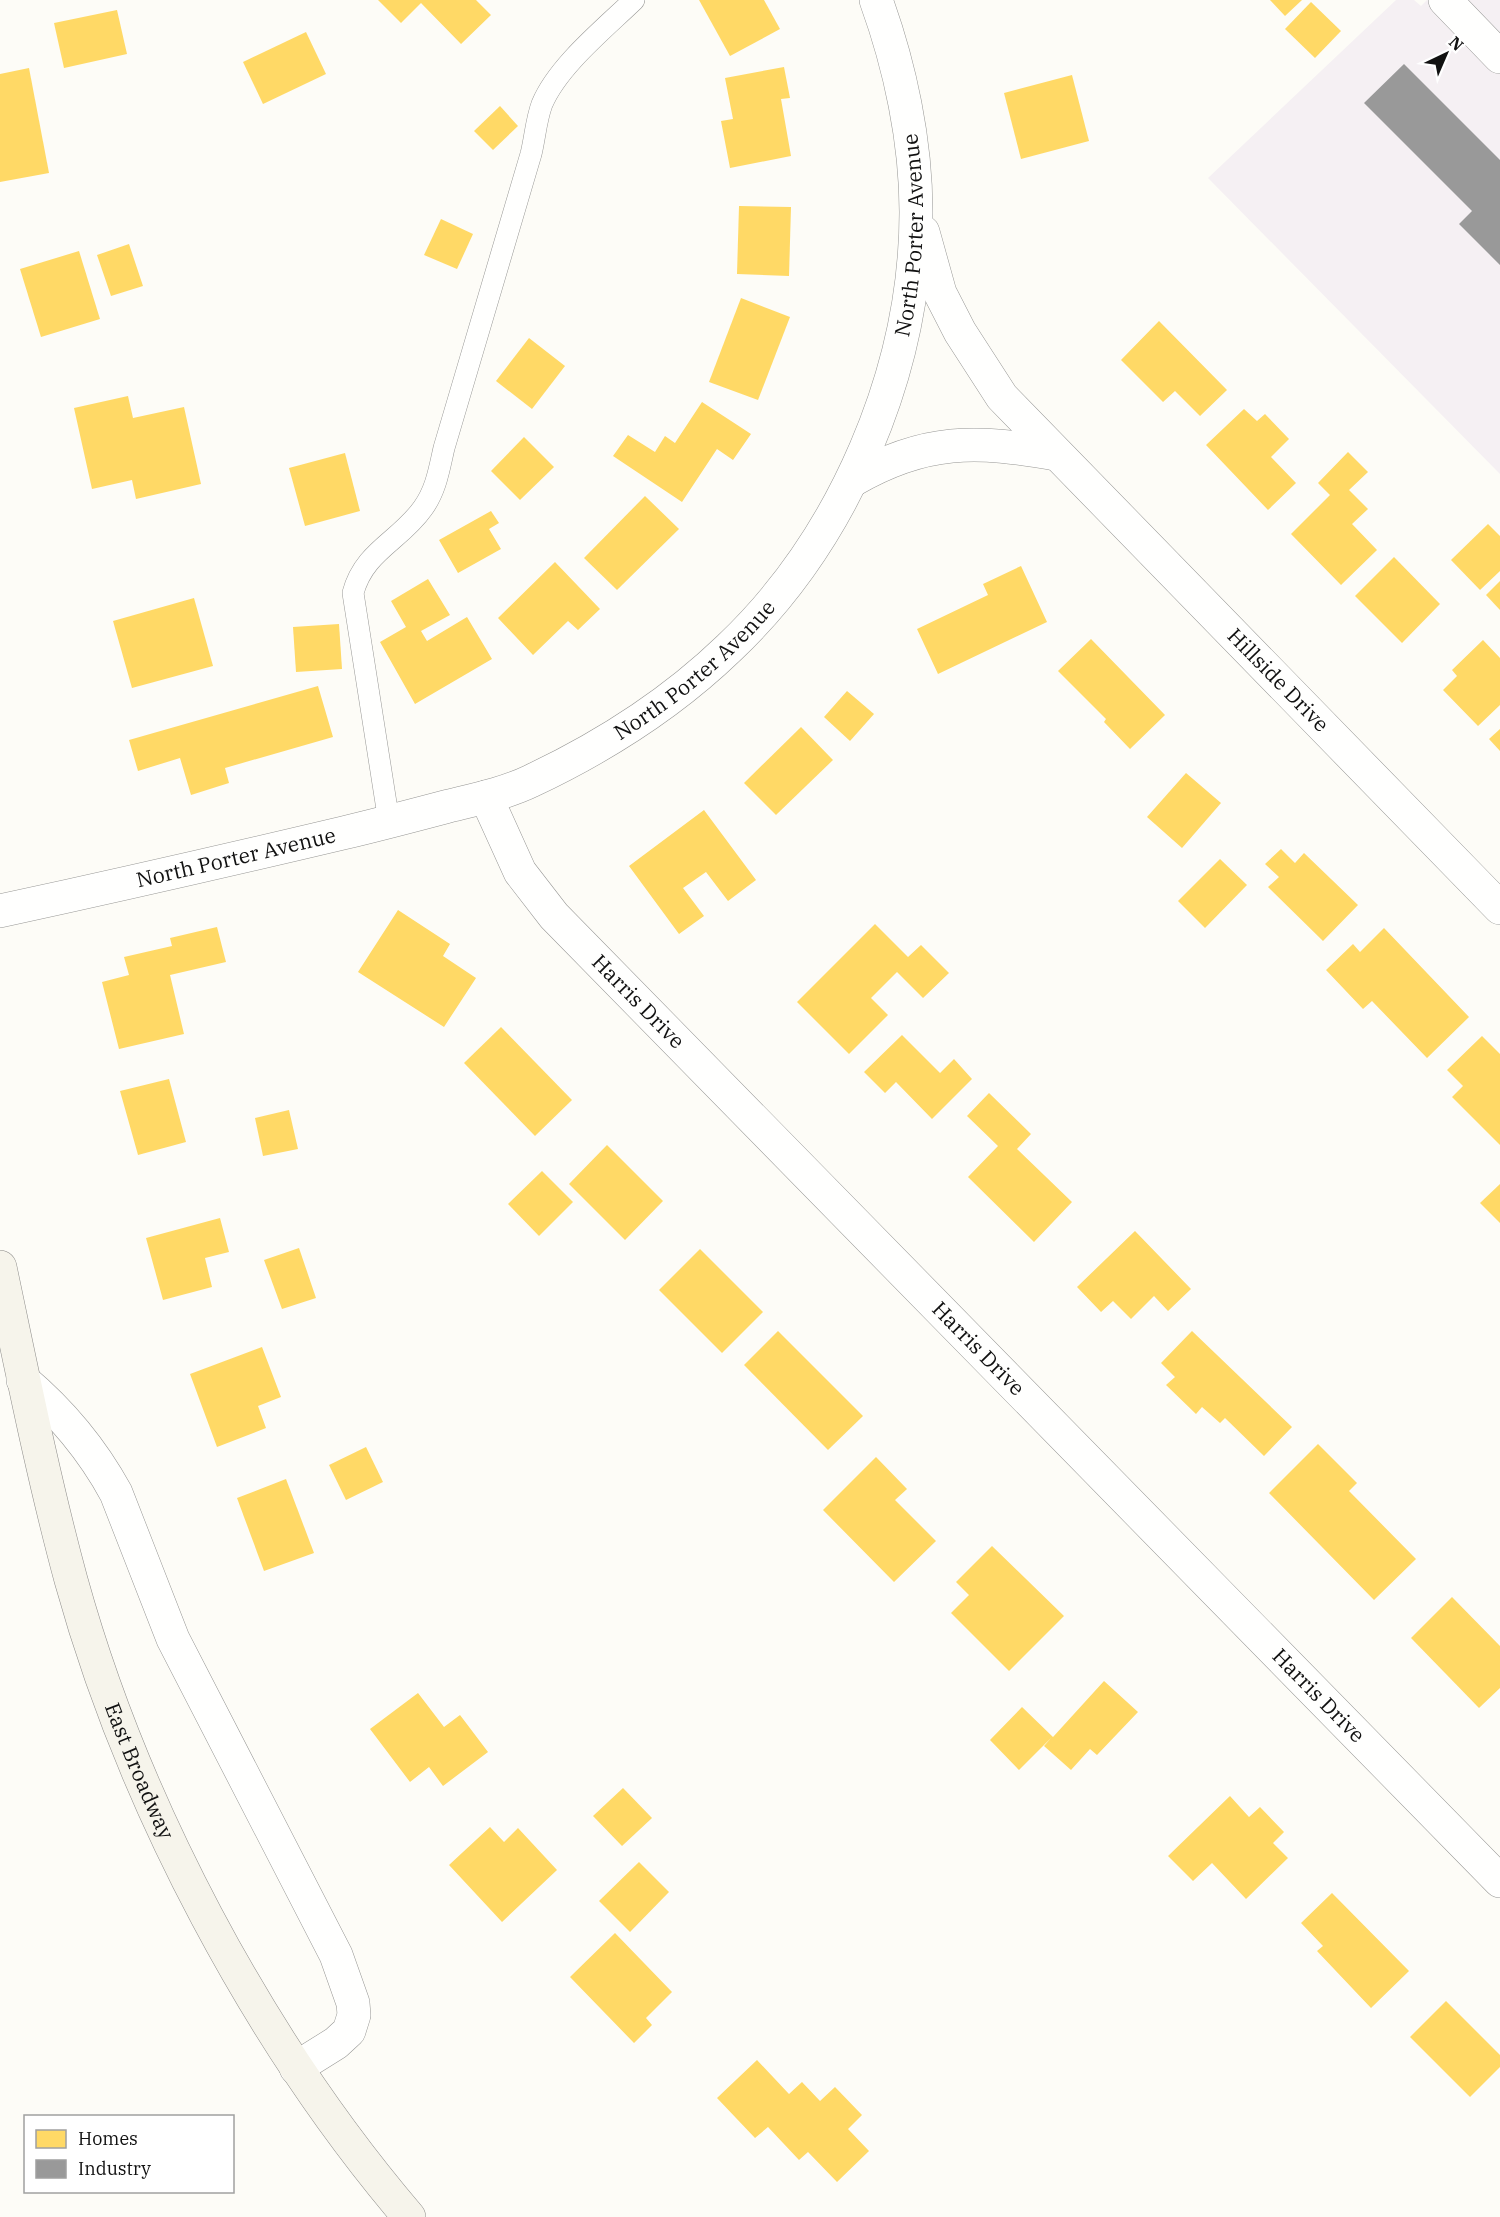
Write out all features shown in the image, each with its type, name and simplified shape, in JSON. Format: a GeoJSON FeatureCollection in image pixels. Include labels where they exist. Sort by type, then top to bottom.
{"type":"FeatureCollection","features":[{"type":"Feature","properties":{"kind":"main road","name":"East Broadway"},"geometry":{"type":"LineString","coordinates":[[0,1267],[23,1380],[72,1581],[121,1727],[167,1837],[235,1968],[297,2068],[381,2184],[409,2217]]}},
{"type":"Feature","properties":{"kind":"street","name":"North Porter Avenue"},"geometry":{"type":"LineString","coordinates":[[0,911],[389,822],[486,797],[538,778],[623,731],[680,692],[730,647],[773,602],[807,555],[853,480],[880,411],[904,322],[915,254],[916,210],[912,158],[899,75],[891,42],[876,0]]}},
{"type":"Feature","properties":{"kind":"street"},"geometry":{"type":"LineString","coordinates":[[1445,0],[1500,57]]}},
{"type":"Feature","properties":{"kind":"street","name":"Hillside Drive"},"geometry":{"type":"LineString","coordinates":[[916,210],[940,293],[960,332],[1002,397],[1500,908]]}},
{"type":"Feature","properties":{"kind":"street"},"geometry":{"type":"LineString","coordinates":[[853,480],[881,464],[931,448],[956,444],[1002,444],[1056,454]]}},
{"type":"Feature","properties":{"kind":"street","name":"Harris Drive"},"geometry":{"type":"LineString","coordinates":[[486,797],[520,872],[554,916],[1500,1881]]}},
{"type":"Feature","properties":{"kind":"street"},"geometry":{"type":"LineString","coordinates":[[23,1380],[73,1428],[105,1472],[116,1493],[173,1639],[336,1955],[353,2003],[352,2023],[349,2031],[336,2043],[297,2068]]}},
{"type":"Feature","properties":{"kind":"lane"},"geometry":{"type":"LineString","coordinates":[[389,822],[353,593],[358,575],[422,510],[434,489],[531,154],[542,106],[550,88],[587,46],[634,0]]}},
{"type":"Feature","properties":{"kind":"shaded area"},"geometry":{"type":"Polygon","coordinates":[[[1396,0],[1414,0],[1421,6],[1427,0],[1500,0],[1500,474],[1208,178],[1396,0]]]}},
{"type":"Feature","properties":{"kind":"building: Homes"},"geometry":{"type":"Polygon","coordinates":[[[378,0],[476,0],[491,15],[461,44],[421,3],[401,23],[378,0]]]}},
{"type":"Feature","properties":{"kind":"building: Homes"},"geometry":{"type":"Polygon","coordinates":[[[699,0],[764,0],[780,29],[730,56],[699,0]]]}},
{"type":"Feature","properties":{"kind":"building: Homes"},"geometry":{"type":"Polygon","coordinates":[[[1270,0],[1302,0],[1285,16],[1270,0]]]}},
{"type":"Feature","properties":{"kind":"building: Homes"},"geometry":{"type":"Polygon","coordinates":[[[1311,2],[1341,31],[1315,58],[1285,29],[1311,2]]]}},
{"type":"Feature","properties":{"kind":"building: Homes"},"geometry":{"type":"Polygon","coordinates":[[[117,10],[127,54],[64,68],[54,23],[117,10]]]}},
{"type":"Feature","properties":{"kind":"building: Homes"},"geometry":{"type":"Polygon","coordinates":[[[306,32],[326,74],[263,104],[243,62],[306,32]]]}},
{"type":"Feature","properties":{"kind":"building: Homes"},"geometry":{"type":"Polygon","coordinates":[[[784,67],[790,98],[781,99],[791,156],[730,168],[721,121],[733,119],[725,78],[784,67]]]}},
{"type":"Feature","properties":{"kind":"building: Homes"},"geometry":{"type":"Polygon","coordinates":[[[29,68],[49,173],[0,182],[0,74],[29,68]]]}},
{"type":"Feature","properties":{"kind":"building: Homes"},"geometry":{"type":"Polygon","coordinates":[[[1072,75],[1089,141],[1021,159],[1004,93],[1072,75]]]}},
{"type":"Feature","properties":{"kind":"building: Homes"},"geometry":{"type":"Polygon","coordinates":[[[500,106],[518,126],[493,150],[474,131],[500,106]]]}},
{"type":"Feature","properties":{"kind":"building: Homes"},"geometry":{"type":"Polygon","coordinates":[[[739,206],[791,207],[789,276],[737,274],[739,206]]]}},
{"type":"Feature","properties":{"kind":"building: Homes"},"geometry":{"type":"Polygon","coordinates":[[[441,219],[473,234],[457,269],[424,255],[441,219]]]}},
{"type":"Feature","properties":{"kind":"building: Homes"},"geometry":{"type":"Polygon","coordinates":[[[129,244],[143,286],[111,296],[97,255],[129,244]]]}},
{"type":"Feature","properties":{"kind":"building: Homes"},"geometry":{"type":"Polygon","coordinates":[[[79,251],[100,319],[41,337],[20,269],[79,251]]]}},
{"type":"Feature","properties":{"kind":"building: Homes"},"geometry":{"type":"Polygon","coordinates":[[[741,298],[790,317],[758,400],[709,382],[741,298]]]}},
{"type":"Feature","properties":{"kind":"building: Homes"},"geometry":{"type":"Polygon","coordinates":[[[1159,321],[1227,390],[1200,416],[1175,391],[1163,402],[1121,360],[1159,321]]]}},
{"type":"Feature","properties":{"kind":"building: Homes"},"geometry":{"type":"Polygon","coordinates":[[[529,338],[565,366],[532,409],[496,381],[529,338]]]}},
{"type":"Feature","properties":{"kind":"building: Homes"},"geometry":{"type":"Polygon","coordinates":[[[128,396],[133,418],[184,407],[201,484],[136,499],[132,480],[92,489],[74,408],[128,396]]]}},
{"type":"Feature","properties":{"kind":"building: Homes"},"geometry":{"type":"Polygon","coordinates":[[[702,402],[751,434],[733,460],[717,449],[682,502],[613,456],[628,435],[655,452],[665,436],[675,443],[702,402]]]}},
{"type":"Feature","properties":{"kind":"building: Homes"},"geometry":{"type":"Polygon","coordinates":[[[1244,409],[1257,421],[1265,414],[1289,439],[1271,457],[1296,483],[1268,510],[1206,445],[1244,409]]]}},
{"type":"Feature","properties":{"kind":"building: Homes"},"geometry":{"type":"Polygon","coordinates":[[[524,437],[554,467],[520,500],[491,471],[524,437]]]}},
{"type":"Feature","properties":{"kind":"building: Homes"},"geometry":{"type":"Polygon","coordinates":[[[1348,452],[1368,472],[1349,490],[1368,509],[1352,524],[1377,550],[1341,585],[1291,534],[1330,495],[1318,483],[1348,452]]]}},
{"type":"Feature","properties":{"kind":"building: Homes"},"geometry":{"type":"Polygon","coordinates":[[[345,453],[360,511],[305,526],[289,468],[345,453]]]}},
{"type":"Feature","properties":{"kind":"building: Homes"},"geometry":{"type":"Polygon","coordinates":[[[645,496],[679,529],[617,590],[584,558],[645,496]]]}},
{"type":"Feature","properties":{"kind":"building: Homes"},"geometry":{"type":"Polygon","coordinates":[[[491,511],[499,523],[489,529],[501,549],[458,573],[439,540],[491,511]]]}},
{"type":"Feature","properties":{"kind":"building: Homes"},"geometry":{"type":"Polygon","coordinates":[[[1488,524],[1500,536],[1500,571],[1480,590],[1451,560],[1488,524]]]}},
{"type":"Feature","properties":{"kind":"building: Homes"},"geometry":{"type":"Polygon","coordinates":[[[1394,557],[1440,604],[1402,643],[1355,596],[1394,557]]]}},
{"type":"Feature","properties":{"kind":"building: Homes"},"geometry":{"type":"Polygon","coordinates":[[[555,562],[600,609],[578,630],[568,621],[533,655],[498,618],[555,562]]]}},
{"type":"Feature","properties":{"kind":"building: Homes"},"geometry":{"type":"Polygon","coordinates":[[[1021,566],[1047,622],[938,674],[917,629],[988,595],[983,584],[1021,566]]]}},
{"type":"Feature","properties":{"kind":"building: Homes"},"geometry":{"type":"Polygon","coordinates":[[[428,579],[450,615],[421,631],[427,641],[467,617],[492,659],[415,704],[380,642],[406,627],[391,601],[428,579]]]}},
{"type":"Feature","properties":{"kind":"building: Homes"},"geometry":{"type":"Polygon","coordinates":[[[1500,581],[1500,610],[1486,595],[1500,581]]]}},
{"type":"Feature","properties":{"kind":"building: Homes"},"geometry":{"type":"Polygon","coordinates":[[[194,598],[213,666],[132,688],[113,621],[194,598]]]}},
{"type":"Feature","properties":{"kind":"building: Homes"},"geometry":{"type":"Polygon","coordinates":[[[339,624],[342,669],[296,672],[293,627],[339,624]]]}},
{"type":"Feature","properties":{"kind":"building: Homes"},"geometry":{"type":"Polygon","coordinates":[[[1091,639],[1165,715],[1130,749],[1104,722],[1106,719],[1058,671],[1091,639]]]}},
{"type":"Feature","properties":{"kind":"building: Homes"},"geometry":{"type":"Polygon","coordinates":[[[1483,640],[1500,658],[1500,705],[1478,726],[1443,690],[1457,676],[1452,670],[1483,640]]]}},
{"type":"Feature","properties":{"kind":"building: Homes"},"geometry":{"type":"Polygon","coordinates":[[[318,686],[333,737],[225,768],[229,783],[191,795],[180,758],[138,771],[129,740],[318,686]]]}},
{"type":"Feature","properties":{"kind":"building: Homes"},"geometry":{"type":"Polygon","coordinates":[[[847,691],[874,714],[850,741],[824,717],[847,691]]]}},
{"type":"Feature","properties":{"kind":"building: Homes"},"geometry":{"type":"Polygon","coordinates":[[[801,727],[833,760],[776,815],[744,783],[801,727]]]}},
{"type":"Feature","properties":{"kind":"building: Homes"},"geometry":{"type":"Polygon","coordinates":[[[1500,729],[1500,751],[1489,739],[1500,729]]]}},
{"type":"Feature","properties":{"kind":"building: Homes"},"geometry":{"type":"Polygon","coordinates":[[[1186,773],[1221,803],[1182,848],[1147,817],[1186,773]]]}},
{"type":"Feature","properties":{"kind":"building: Homes"},"geometry":{"type":"Polygon","coordinates":[[[704,810],[756,880],[728,901],[706,872],[683,888],[704,916],[679,934],[629,866],[704,810]]]}},
{"type":"Feature","properties":{"kind":"building: Homes"},"geometry":{"type":"Polygon","coordinates":[[[1281,849],[1295,863],[1304,853],[1358,905],[1323,941],[1268,887],[1279,877],[1265,864],[1281,849]]]}},
{"type":"Feature","properties":{"kind":"building: Homes"},"geometry":{"type":"Polygon","coordinates":[[[1220,859],[1247,885],[1205,928],[1178,901],[1220,859]]]}},
{"type":"Feature","properties":{"kind":"building: Homes"},"geometry":{"type":"Polygon","coordinates":[[[398,910],[450,944],[443,956],[476,978],[444,1027],[358,972],[398,910]]]}},
{"type":"Feature","properties":{"kind":"building: Homes"},"geometry":{"type":"Polygon","coordinates":[[[875,924],[908,957],[921,945],[949,973],[923,998],[897,972],[871,998],[888,1015],[849,1054],[797,1002],[875,924]]]}},
{"type":"Feature","properties":{"kind":"building: Homes"},"geometry":{"type":"Polygon","coordinates":[[[217,927],[226,962],[170,975],[184,1034],[119,1049],[102,982],[129,975],[124,957],[172,946],[170,938],[217,927]]]}},
{"type":"Feature","properties":{"kind":"building: Homes"},"geometry":{"type":"Polygon","coordinates":[[[1384,928],[1469,1017],[1427,1058],[1372,1001],[1363,1009],[1326,970],[1353,944],[1360,952],[1384,928]]]}},
{"type":"Feature","properties":{"kind":"building: Homes"},"geometry":{"type":"Polygon","coordinates":[[[501,1027],[572,1100],[535,1136],[464,1063],[501,1027]]]}},
{"type":"Feature","properties":{"kind":"building: Homes"},"geometry":{"type":"Polygon","coordinates":[[[902,1035],[940,1073],[954,1059],[972,1079],[932,1119],[896,1082],[885,1093],[864,1072],[902,1035]]]}},
{"type":"Feature","properties":{"kind":"building: Homes"},"geometry":{"type":"Polygon","coordinates":[[[1482,1036],[1500,1054],[1500,1145],[1452,1097],[1463,1086],[1447,1070],[1482,1036]]]}},
{"type":"Feature","properties":{"kind":"building: Homes"},"geometry":{"type":"Polygon","coordinates":[[[169,1079],[186,1142],[138,1155],[120,1091],[169,1079]]]}},
{"type":"Feature","properties":{"kind":"building: Homes"},"geometry":{"type":"Polygon","coordinates":[[[989,1093],[1031,1134],[1017,1149],[1072,1202],[1034,1242],[968,1177],[998,1146],[967,1116],[989,1093]]]}},
{"type":"Feature","properties":{"kind":"building: Homes"},"geometry":{"type":"Polygon","coordinates":[[[289,1110],[298,1149],[263,1156],[255,1118],[289,1110]]]}},
{"type":"Feature","properties":{"kind":"building: Homes"},"geometry":{"type":"Polygon","coordinates":[[[607,1145],[663,1201],[625,1240],[569,1184],[607,1145]]]}},
{"type":"Feature","properties":{"kind":"building: Homes"},"geometry":{"type":"Polygon","coordinates":[[[542,1171],[573,1202],[539,1236],[508,1204],[542,1171]]]}},
{"type":"Feature","properties":{"kind":"building: Homes"},"geometry":{"type":"Polygon","coordinates":[[[1500,1184],[1500,1223],[1480,1203],[1500,1184]]]}},
{"type":"Feature","properties":{"kind":"building: Homes"},"geometry":{"type":"Polygon","coordinates":[[[220,1218],[229,1252],[205,1258],[212,1287],[163,1300],[146,1238],[220,1218]]]}},
{"type":"Feature","properties":{"kind":"building: Homes"},"geometry":{"type":"Polygon","coordinates":[[[1135,1231],[1191,1289],[1168,1311],[1154,1296],[1131,1319],[1113,1301],[1101,1312],[1077,1287],[1135,1231]]]}},
{"type":"Feature","properties":{"kind":"building: Homes"},"geometry":{"type":"Polygon","coordinates":[[[299,1248],[316,1298],[282,1309],[264,1260],[299,1248]]]}},
{"type":"Feature","properties":{"kind":"building: Homes"},"geometry":{"type":"Polygon","coordinates":[[[700,1249],[763,1312],[722,1353],[659,1290],[700,1249]]]}},
{"type":"Feature","properties":{"kind":"building: Homes"},"geometry":{"type":"Polygon","coordinates":[[[778,1331],[863,1416],[828,1450],[744,1365],[778,1331]]]}},
{"type":"Feature","properties":{"kind":"building: Homes"},"geometry":{"type":"Polygon","coordinates":[[[1192,1331],[1292,1427],[1264,1456],[1225,1418],[1220,1423],[1202,1407],[1196,1414],[1166,1385],[1175,1377],[1161,1363],[1192,1331]]]}},
{"type":"Feature","properties":{"kind":"building: Homes"},"geometry":{"type":"Polygon","coordinates":[[[262,1347],[281,1397],[258,1406],[266,1428],[217,1447],[190,1374],[262,1347]]]}},
{"type":"Feature","properties":{"kind":"building: Homes"},"geometry":{"type":"Polygon","coordinates":[[[1318,1444],[1357,1483],[1349,1491],[1416,1559],[1374,1600],[1269,1493],[1318,1444]]]}},
{"type":"Feature","properties":{"kind":"building: Homes"},"geometry":{"type":"Polygon","coordinates":[[[366,1447],[383,1482],[346,1500],[329,1465],[366,1447]]]}},
{"type":"Feature","properties":{"kind":"building: Homes"},"geometry":{"type":"Polygon","coordinates":[[[876,1457],[907,1489],[895,1500],[936,1541],[894,1582],[823,1510],[876,1457]]]}},
{"type":"Feature","properties":{"kind":"building: Homes"},"geometry":{"type":"Polygon","coordinates":[[[286,1479],[314,1553],[264,1571],[237,1498],[286,1479]]]}},
{"type":"Feature","properties":{"kind":"building: Homes"},"geometry":{"type":"Polygon","coordinates":[[[992,1546],[1064,1616],[1009,1671],[951,1613],[969,1595],[956,1582],[992,1546]]]}},
{"type":"Feature","properties":{"kind":"building: Homes"},"geometry":{"type":"Polygon","coordinates":[[[1452,1597],[1500,1646],[1500,1688],[1479,1708],[1411,1638],[1452,1597]]]}},
{"type":"Feature","properties":{"kind":"building: Homes"},"geometry":{"type":"Polygon","coordinates":[[[1104,1681],[1138,1712],[1097,1755],[1090,1749],[1071,1770],[1044,1746],[1051,1738],[1019,1770],[990,1740],[1022,1707],[1053,1737],[1104,1681]]]}},
{"type":"Feature","properties":{"kind":"building: Homes"},"geometry":{"type":"Polygon","coordinates":[[[418,1693],[444,1727],[460,1715],[488,1752],[443,1786],[429,1767],[410,1782],[370,1729],[418,1693]]]}},
{"type":"Feature","properties":{"kind":"building: Homes"},"geometry":{"type":"Polygon","coordinates":[[[623,1788],[652,1818],[622,1846],[593,1816],[623,1788]]]}},
{"type":"Feature","properties":{"kind":"building: Homes"},"geometry":{"type":"Polygon","coordinates":[[[1230,1796],[1249,1817],[1260,1807],[1284,1832],[1273,1843],[1288,1858],[1246,1899],[1212,1863],[1193,1881],[1168,1856],[1230,1796]]]}},
{"type":"Feature","properties":{"kind":"building: Homes"},"geometry":{"type":"Polygon","coordinates":[[[490,1827],[504,1842],[518,1828],[557,1870],[502,1922],[449,1865],[490,1827]]]}},
{"type":"Feature","properties":{"kind":"building: Homes"},"geometry":{"type":"Polygon","coordinates":[[[639,1862],[669,1892],[630,1932],[599,1901],[639,1862]]]}},
{"type":"Feature","properties":{"kind":"building: Homes"},"geometry":{"type":"Polygon","coordinates":[[[1332,1893],[1409,1971],[1371,2008],[1317,1951],[1323,1946],[1301,1923],[1332,1893]]]}},
{"type":"Feature","properties":{"kind":"building: Homes"},"geometry":{"type":"Polygon","coordinates":[[[615,1933],[672,1992],[646,2018],[652,2025],[634,2043],[570,1977],[615,1933]]]}},
{"type":"Feature","properties":{"kind":"building: Homes"},"geometry":{"type":"Polygon","coordinates":[[[1446,2001],[1500,2055],[1500,2067],[1470,2097],[1410,2037],[1446,2001]]]}},
{"type":"Feature","properties":{"kind":"building: Homes"},"geometry":{"type":"Polygon","coordinates":[[[757,2060],[789,2094],[802,2082],[820,2101],[835,2087],[862,2115],[848,2129],[869,2151],[837,2182],[808,2152],[799,2160],[768,2127],[755,2138],[717,2098],[757,2060]]]}},
{"type":"Feature","properties":{"kind":"building: Industry"},"geometry":{"type":"Polygon","coordinates":[[[1404,64],[1500,160],[1500,265],[1459,224],[1472,211],[1364,103],[1404,64]]]}}]}
